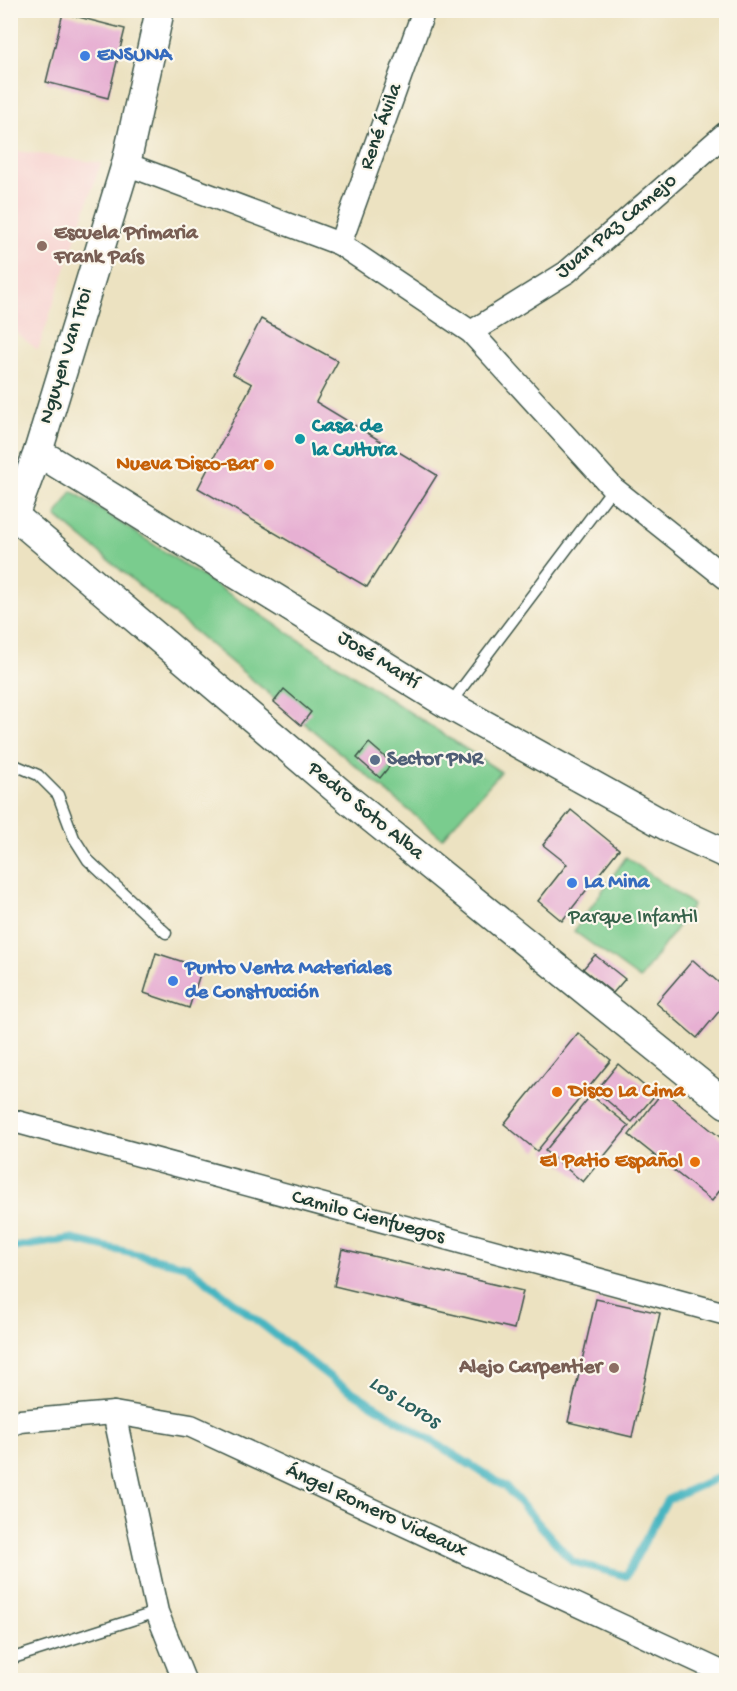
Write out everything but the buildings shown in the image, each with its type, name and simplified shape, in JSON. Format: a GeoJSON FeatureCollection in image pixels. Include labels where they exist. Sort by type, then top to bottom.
{"type":"FeatureCollection","features":[{"type":"Feature","properties":{"kind":"street","name":"Nguyen Van Troi"},"geometry":{"type":"LineString","coordinates":[[12,518],[38,452],[126,164],[160,10]]}},
{"type":"Feature","properties":{"kind":"street","name":"René Ávila"},"geometry":{"type":"LineString","coordinates":[[340,244],[424,10]]}},
{"type":"Feature","properties":{"kind":"street","name":"Juan Paz Camejo"},"geometry":{"type":"LineString","coordinates":[[471,332],[567,272],[726,133]]}},
{"type":"Feature","properties":{"kind":"street"},"geometry":{"type":"LineString","coordinates":[[126,164],[340,244],[471,332],[613,488],[726,578]]}},
{"type":"Feature","properties":{"kind":"street","name":"José Martí"},"geometry":{"type":"LineString","coordinates":[[38,452],[449,705],[670,828],[726,854]]}},
{"type":"Feature","properties":{"kind":"street","name":"Pedro Soto Alba"},"geometry":{"type":"LineString","coordinates":[[12,518],[348,800],[726,1104]]}},
{"type":"Feature","properties":{"kind":"street","name":"Camilo Cienfuegos"},"geometry":{"type":"LineString","coordinates":[[10,1120],[726,1314]]}},
{"type":"Feature","properties":{"kind":"street"},"geometry":{"type":"LineString","coordinates":[[114,1413],[157,1612],[184,1680]]}},
{"type":"Feature","properties":{"kind":"street","name":"Ángel Romero Videaux"},"geometry":{"type":"LineString","coordinates":[[10,1425],[20,1421],[114,1413],[191,1426],[726,1674]]}},
{"type":"Feature","properties":{"kind":"lane"},"geometry":{"type":"LineString","coordinates":[[449,705],[613,488]]}},
{"type":"Feature","properties":{"kind":"lane"},"geometry":{"type":"LineString","coordinates":[[10,764],[38,775],[58,795],[74,838],[88,860],[166,933]]}},
{"type":"Feature","properties":{"kind":"lane"},"geometry":{"type":"LineString","coordinates":[[10,1659],[157,1612]]}},
{"type":"Feature","properties":{"kind":"shaded area","name":"Escuela Primaria Frank País"},"geometry":{"type":"Polygon","coordinates":[[[10,150],[101,163],[38,350],[11,329],[10,150]]]}},
{"type":"Feature","properties":{"kind":"green space"},"geometry":{"type":"Polygon","coordinates":[[[72,491],[501,772],[442,838],[56,516],[72,491]]]}},
{"type":"Feature","properties":{"kind":"green space","name":"Parque Infantil"},"geometry":{"type":"Polygon","coordinates":[[[626,857],[693,905],[640,979],[574,931],[626,857]]]}},
{"type":"Feature","properties":{"kind":"waterway","name":"Los Loros"},"geometry":{"type":"LineString","coordinates":[[10,1248],[70,1239],[187,1266],[335,1381],[506,1487],[573,1562],[626,1576],[667,1500],[726,1474]]}},
{"type":"Feature","properties":{"kind":"place","name":"ENSUNA"},"geometry":{"type":"Point","coordinates":[85,56]}},
{"type":"Feature","properties":{"kind":"place","name":"Escuela Primaria Frank País"},"geometry":{"type":"Point","coordinates":[42,246]}},
{"type":"Feature","properties":{"kind":"place","name":"Casa de la Cultura"},"geometry":{"type":"Point","coordinates":[300,439]}},
{"type":"Feature","properties":{"kind":"place","name":"Nueva Disco-Bar"},"geometry":{"type":"Point","coordinates":[269,465]}},
{"type":"Feature","properties":{"kind":"place","name":"Sector PNR"},"geometry":{"type":"Point","coordinates":[375,760]}},
{"type":"Feature","properties":{"kind":"place","name":"La Mina"},"geometry":{"type":"Point","coordinates":[572,883]}},
{"type":"Feature","properties":{"kind":"place","name":"Punto Venta Materiales de Construcción"},"geometry":{"type":"Point","coordinates":[173,981]}},
{"type":"Feature","properties":{"kind":"place","name":"Disco La Cima"},"geometry":{"type":"Point","coordinates":[557,1092]}},
{"type":"Feature","properties":{"kind":"place","name":"El Patio Español"},"geometry":{"type":"Point","coordinates":[695,1162]}},
{"type":"Feature","properties":{"kind":"place","name":"Alejo Carpentier"},"geometry":{"type":"Point","coordinates":[614,1368]}}]}
